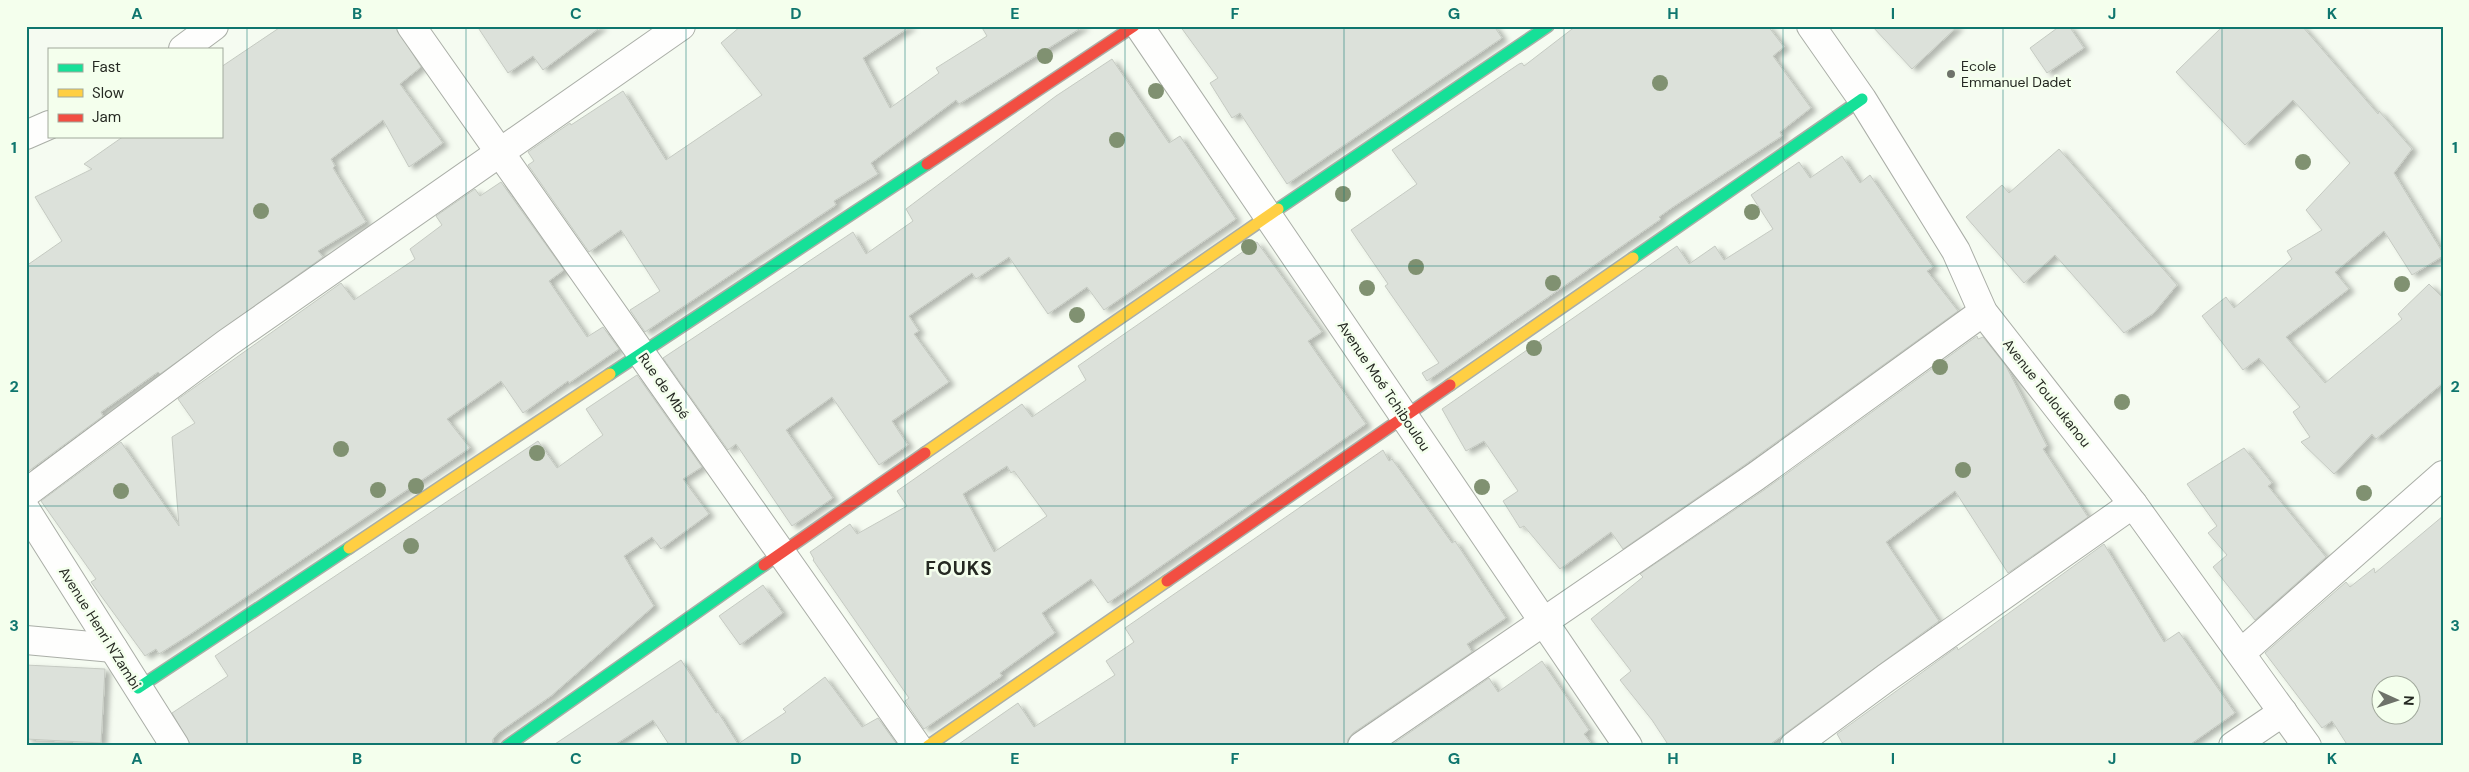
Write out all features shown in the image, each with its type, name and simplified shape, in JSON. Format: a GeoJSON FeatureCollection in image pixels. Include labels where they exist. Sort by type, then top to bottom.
{"type":"FeatureCollection","features":[{"type":"Feature","properties":{"kind":"street"},"geometry":{"type":"LineString","coordinates":[[184,48],[214,26]]}},
{"type":"Feature","properties":{"kind":"street","name":"Rue de Mbé"},"geometry":{"type":"LineString","coordinates":[[411,26],[917,746]]}},
{"type":"Feature","properties":{"kind":"street"},"geometry":{"type":"LineString","coordinates":[[26,493],[227,343],[681,26]]}},
{"type":"Feature","properties":{"kind":"street"},"geometry":{"type":"LineString","coordinates":[[138,688],[1134,26]]}},
{"type":"Feature","properties":{"kind":"street","name":"Avenue Moé Tchiboulou"},"geometry":{"type":"LineString","coordinates":[[1139,26],[1628,746]]}},
{"type":"Feature","properties":{"kind":"street"},"geometry":{"type":"LineString","coordinates":[[507,746],[781,552],[1268,214],[1548,26]]}},
{"type":"Feature","properties":{"kind":"street","name":"Avenue Touloukanou"},"geometry":{"type":"LineString","coordinates":[[1811,26],[1862,99],[1956,251],[1983,312],[2133,504],[2307,746]]}},
{"type":"Feature","properties":{"kind":"street"},"geometry":{"type":"LineString","coordinates":[[928,746],[1862,99]]}},
{"type":"Feature","properties":{"kind":"street"},"geometry":{"type":"LineString","coordinates":[[26,135],[48,125]]}},
{"type":"Feature","properties":{"kind":"street"},"geometry":{"type":"LineString","coordinates":[[1362,746],[1755,477],[1983,312]]}},
{"type":"Feature","properties":{"kind":"street"},"geometry":{"type":"LineString","coordinates":[[2241,653],[2443,475]]}},
{"type":"Feature","properties":{"kind":"street"},"geometry":{"type":"LineString","coordinates":[[1794,746],[1886,678],[2133,504]]}},
{"type":"Feature","properties":{"kind":"street","name":"Avenue Henri N'Zambi"},"geometry":{"type":"LineString","coordinates":[[26,510],[175,746]]}},
{"type":"Feature","properties":{"kind":"street"},"geometry":{"type":"LineString","coordinates":[[26,640],[113,648]]}},
{"type":"Feature","properties":{"kind":"street"},"geometry":{"type":"LineString","coordinates":[[2233,746],[2284,712]]}},
{"type":"Feature","properties":{"kind":"building"},"geometry":{"type":"Polygon","coordinates":[[[282,26],[395,26],[421,67],[400,84],[443,143],[409,167],[383,120],[331,159],[335,166],[333,168],[366,222],[318,251],[323,257],[160,374],[158,372],[101,412],[103,416],[26,473],[26,266],[62,241],[35,197],[92,169],[84,164],[121,138],[222,138],[222,66],[282,26]]]}},
{"type":"Feature","properties":{"kind":"building"},"geometry":{"type":"Polygon","coordinates":[[[477,26],[602,26],[543,70],[533,56],[508,73],[477,26]]]}},
{"type":"Feature","properties":{"kind":"building"},"geometry":{"type":"Polygon","coordinates":[[[741,26],[911,26],[863,58],[890,108],[939,73],[936,68],[987,36],[981,26],[1084,26],[959,104],[956,100],[871,163],[878,174],[834,201],[836,205],[645,332],[630,310],[660,291],[621,230],[589,252],[528,165],[534,161],[528,152],[570,123],[571,125],[623,91],[666,160],[762,95],[721,43],[741,26]]]}},
{"type":"Feature","properties":{"kind":"building"},"geometry":{"type":"Polygon","coordinates":[[[1180,26],[1494,26],[1502,38],[1287,184],[1240,113],[1232,118],[1210,83],[1218,78],[1180,26]]]}},
{"type":"Feature","properties":{"kind":"building"},"geometry":{"type":"Polygon","coordinates":[[[1576,26],[1768,26],[1784,47],[1773,56],[1811,108],[1780,132],[1782,136],[1673,207],[1659,217],[1661,219],[1427,381],[1422,373],[1439,363],[1385,286],[1388,284],[1351,230],[1417,184],[1392,150],[1519,64],[1522,63],[1524,66],[1576,26]]]}},
{"type":"Feature","properties":{"kind":"building"},"geometry":{"type":"Polygon","coordinates":[[[1872,26],[1958,26],[1912,69],[1872,26]]]}},
{"type":"Feature","properties":{"kind":"building"},"geometry":{"type":"Polygon","coordinates":[[[2060,26],[2069,26],[2084,48],[2047,73],[2030,48],[2060,26]]]}},
{"type":"Feature","properties":{"kind":"building"},"geometry":{"type":"Polygon","coordinates":[[[2223,26],[2302,26],[2378,114],[2379,111],[2412,149],[2394,173],[2443,253],[2443,256],[2412,275],[2384,231],[2335,272],[2349,289],[2286,337],[2325,383],[2402,319],[2398,314],[2429,284],[2443,298],[2443,383],[2376,439],[2372,434],[2334,474],[2301,442],[2310,437],[2293,412],[2300,407],[2259,358],[2243,370],[2202,316],[2226,297],[2234,308],[2292,259],[2287,251],[2322,230],[2306,210],[2350,163],[2293,100],[2245,145],[2176,72],[2223,26]]]}},
{"type":"Feature","properties":{"kind":"building"},"geometry":{"type":"Polygon","coordinates":[[[1112,59],[1169,143],[1180,136],[1236,219],[1104,310],[1087,287],[1048,314],[1009,257],[976,279],[972,273],[909,316],[919,331],[914,334],[949,382],[892,421],[908,445],[879,465],[832,397],[786,430],[833,498],[792,526],[736,444],[728,450],[663,358],[853,232],[866,254],[913,221],[906,209],[1056,96],[1112,59]]]}},
{"type":"Feature","properties":{"kind":"building"},"geometry":{"type":"Polygon","coordinates":[[[2059,149],[2177,285],[2154,313],[2124,333],[2055,255],[2024,283],[1966,217],[2002,185],[2009,193],[2059,149]]]}},
{"type":"Feature","properties":{"kind":"building"},"geometry":{"type":"Polygon","coordinates":[[[1842,156],[1860,183],[1870,175],[1933,267],[1927,271],[1958,311],[1746,464],[1623,549],[1611,532],[1560,569],[1524,526],[1520,528],[1503,501],[1518,491],[1484,441],[1466,451],[1442,409],[1677,246],[1689,264],[1715,246],[1724,260],[1773,229],[1751,195],[1799,162],[1810,178],[1842,156]]]}},
{"type":"Feature","properties":{"kind":"building"},"geometry":{"type":"Polygon","coordinates":[[[501,182],[564,270],[549,281],[587,337],[603,327],[619,349],[569,383],[568,381],[523,413],[501,381],[447,419],[470,448],[189,635],[159,654],[156,649],[145,656],[91,582],[96,579],[41,501],[121,442],[179,526],[172,437],[195,423],[178,399],[341,283],[354,300],[415,259],[410,249],[442,225],[436,216],[475,189],[480,196],[501,182]]]}},
{"type":"Feature","properties":{"kind":"building"},"geometry":{"type":"Polygon","coordinates":[[[1257,242],[1322,332],[1308,341],[1366,424],[1108,603],[1091,579],[1042,613],[1055,633],[1000,673],[1002,676],[924,729],[905,701],[909,698],[813,560],[810,552],[850,524],[857,534],[907,506],[897,491],[1022,404],[1032,417],[1086,380],[1078,366],[1257,242]],[[1007,466],[963,494],[994,552],[1047,516],[1014,471],[1011,473],[1007,466]]]}},
{"type":"Feature","properties":{"kind":"building"},"geometry":{"type":"Polygon","coordinates":[[[1977,336],[1978,339],[1983,337],[2006,366],[2047,446],[2043,449],[2088,517],[2008,573],[1955,491],[1886,542],[1939,621],[1768,746],[1669,746],[1652,720],[1620,680],[1631,671],[1591,619],[1643,577],[1640,574],[1764,490],[1977,336]]]}},
{"type":"Feature","properties":{"kind":"building"},"geometry":{"type":"Polygon","coordinates":[[[637,375],[702,467],[683,479],[709,514],[661,549],[652,537],[624,556],[654,606],[551,696],[498,733],[493,739],[492,746],[191,746],[172,713],[228,676],[215,656],[538,441],[557,468],[603,435],[586,409],[637,375]]]}},
{"type":"Feature","properties":{"kind":"building"},"geometry":{"type":"Polygon","coordinates":[[[2244,448],[2272,483],[2268,486],[2326,557],[2255,620],[2213,567],[2227,555],[2208,533],[2217,526],[2187,484],[2244,448]]]}},
{"type":"Feature","properties":{"kind":"building"},"geometry":{"type":"Polygon","coordinates":[[[1383,450],[1389,461],[1392,459],[1452,543],[1455,541],[1506,618],[1467,644],[1472,652],[1353,733],[1348,739],[1347,746],[956,746],[1018,703],[1034,727],[1115,675],[1106,661],[1134,642],[1125,628],[1383,450]]]}},
{"type":"Feature","properties":{"kind":"building"},"geometry":{"type":"Polygon","coordinates":[[[2443,516],[2443,746],[2348,746],[2332,721],[2322,728],[2265,653],[2346,582],[2350,587],[2374,568],[2375,573],[2443,516]]]}},
{"type":"Feature","properties":{"kind":"building"},"geometry":{"type":"Polygon","coordinates":[[[2104,544],[2164,642],[2179,632],[2235,713],[2188,746],[1844,746],[1837,734],[1957,647],[1958,650],[2104,544]]]}},
{"type":"Feature","properties":{"kind":"building"},"geometry":{"type":"Polygon","coordinates":[[[763,585],[783,613],[740,645],[719,616],[763,585]]]}},
{"type":"Feature","properties":{"kind":"building"},"geometry":{"type":"Polygon","coordinates":[[[681,660],[738,744],[786,712],[783,709],[825,677],[862,727],[878,718],[898,746],[670,746],[653,720],[613,746],[552,746],[681,660]]]}},
{"type":"Feature","properties":{"kind":"building"},"geometry":{"type":"Polygon","coordinates":[[[1542,661],[1589,730],[1584,734],[1593,746],[1390,746],[1489,678],[1498,692],[1542,661]]]}},
{"type":"Feature","properties":{"kind":"building"},"geometry":{"type":"Polygon","coordinates":[[[26,665],[105,669],[101,743],[26,739],[26,665]]]}},
{"type":"Feature","properties":{"kind":"traffic: fast"},"geometry":{"type":"LineString","coordinates":[[1278,209],[1548,26]]}},
{"type":"Feature","properties":{"kind":"traffic: fast"},"geometry":{"type":"LineString","coordinates":[[1633,258],[1862,99]]}},
{"type":"Feature","properties":{"kind":"traffic: fast"},"geometry":{"type":"LineString","coordinates":[[610,374],[927,164]]}},
{"type":"Feature","properties":{"kind":"traffic: fast"},"geometry":{"type":"LineString","coordinates":[[138,688],[349,548]]}},
{"type":"Feature","properties":{"kind":"traffic: fast"},"geometry":{"type":"LineString","coordinates":[[507,746],[764,565]]}},
{"type":"Feature","properties":{"kind":"traffic: slow"},"geometry":{"type":"LineString","coordinates":[[925,453],[1278,209]]}},
{"type":"Feature","properties":{"kind":"traffic: slow"},"geometry":{"type":"LineString","coordinates":[[1450,385],[1633,258]]}},
{"type":"Feature","properties":{"kind":"traffic: slow"},"geometry":{"type":"LineString","coordinates":[[349,548],[610,374]]}},
{"type":"Feature","properties":{"kind":"traffic: slow"},"geometry":{"type":"LineString","coordinates":[[928,746],[1167,581]]}},
{"type":"Feature","properties":{"kind":"traffic: jam"},"geometry":{"type":"LineString","coordinates":[[927,164],[1134,26]]}},
{"type":"Feature","properties":{"kind":"traffic: jam"},"geometry":{"type":"LineString","coordinates":[[1167,581],[1450,385]]}},
{"type":"Feature","properties":{"kind":"traffic: jam"},"geometry":{"type":"LineString","coordinates":[[764,565],[925,453]]}},
{"type":"Feature","properties":{"kind":"place","name":"Ecole Emmanuel Dadet"},"geometry":{"type":"Point","coordinates":[1951,74]}},
{"type":"Feature","properties":{"kind":"district","name":"FOUKS"},"geometry":{"type":"Point","coordinates":[959,568]}}]}
